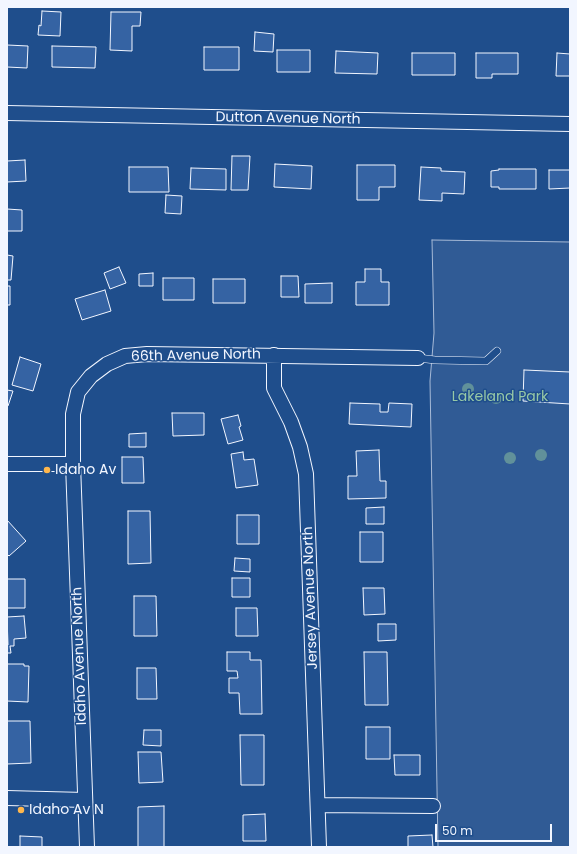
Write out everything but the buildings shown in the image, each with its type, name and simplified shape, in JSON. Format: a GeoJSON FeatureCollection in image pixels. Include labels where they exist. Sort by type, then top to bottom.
{"type":"FeatureCollection","features":[{"type":"Feature","properties":{"kind":"street","name":"Dutton Avenue North"},"geometry":{"type":"LineString","coordinates":[[7,113],[570,124]]}},
{"type":"Feature","properties":{"kind":"street","name":"66th Avenue North"},"geometry":{"type":"LineString","coordinates":[[72,464],[73,414],[78,392],[91,376],[107,364],[125,356],[147,354],[418,358]]}},
{"type":"Feature","properties":{"kind":"street","name":"Jersey Avenue North"},"geometry":{"type":"LineString","coordinates":[[274,355],[274,388],[291,422],[300,447],[306,474],[319,847]]}},
{"type":"Feature","properties":{"kind":"street"},"geometry":{"type":"LineString","coordinates":[[7,464],[72,464]]}},
{"type":"Feature","properties":{"kind":"street","name":"Idaho Avenue North"},"geometry":{"type":"LineString","coordinates":[[72,464],[87,847]]}},
{"type":"Feature","properties":{"kind":"street"},"geometry":{"type":"LineString","coordinates":[[7,798],[85,800]]}},
{"type":"Feature","properties":{"kind":"street"},"geometry":{"type":"LineString","coordinates":[[318,805],[433,806]]}},
{"type":"Feature","properties":{"kind":"lane"},"geometry":{"type":"LineString","coordinates":[[418,358],[435,360],[486,361],[497,351]]}},
{"type":"Feature","properties":{"kind":"shaded area","name":"Lakeland Park"},"geometry":{"type":"Polygon","coordinates":[[[432,240],[570,242],[570,847],[438,847],[430,381],[434,333],[432,240]]]}},
{"type":"Feature","properties":{"kind":"place","name":"Idaho Av"},"geometry":{"type":"Point","coordinates":[47,470]}},
{"type":"Feature","properties":{"kind":"place","name":"Idaho Av N"},"geometry":{"type":"Point","coordinates":[21,810]}}]}
